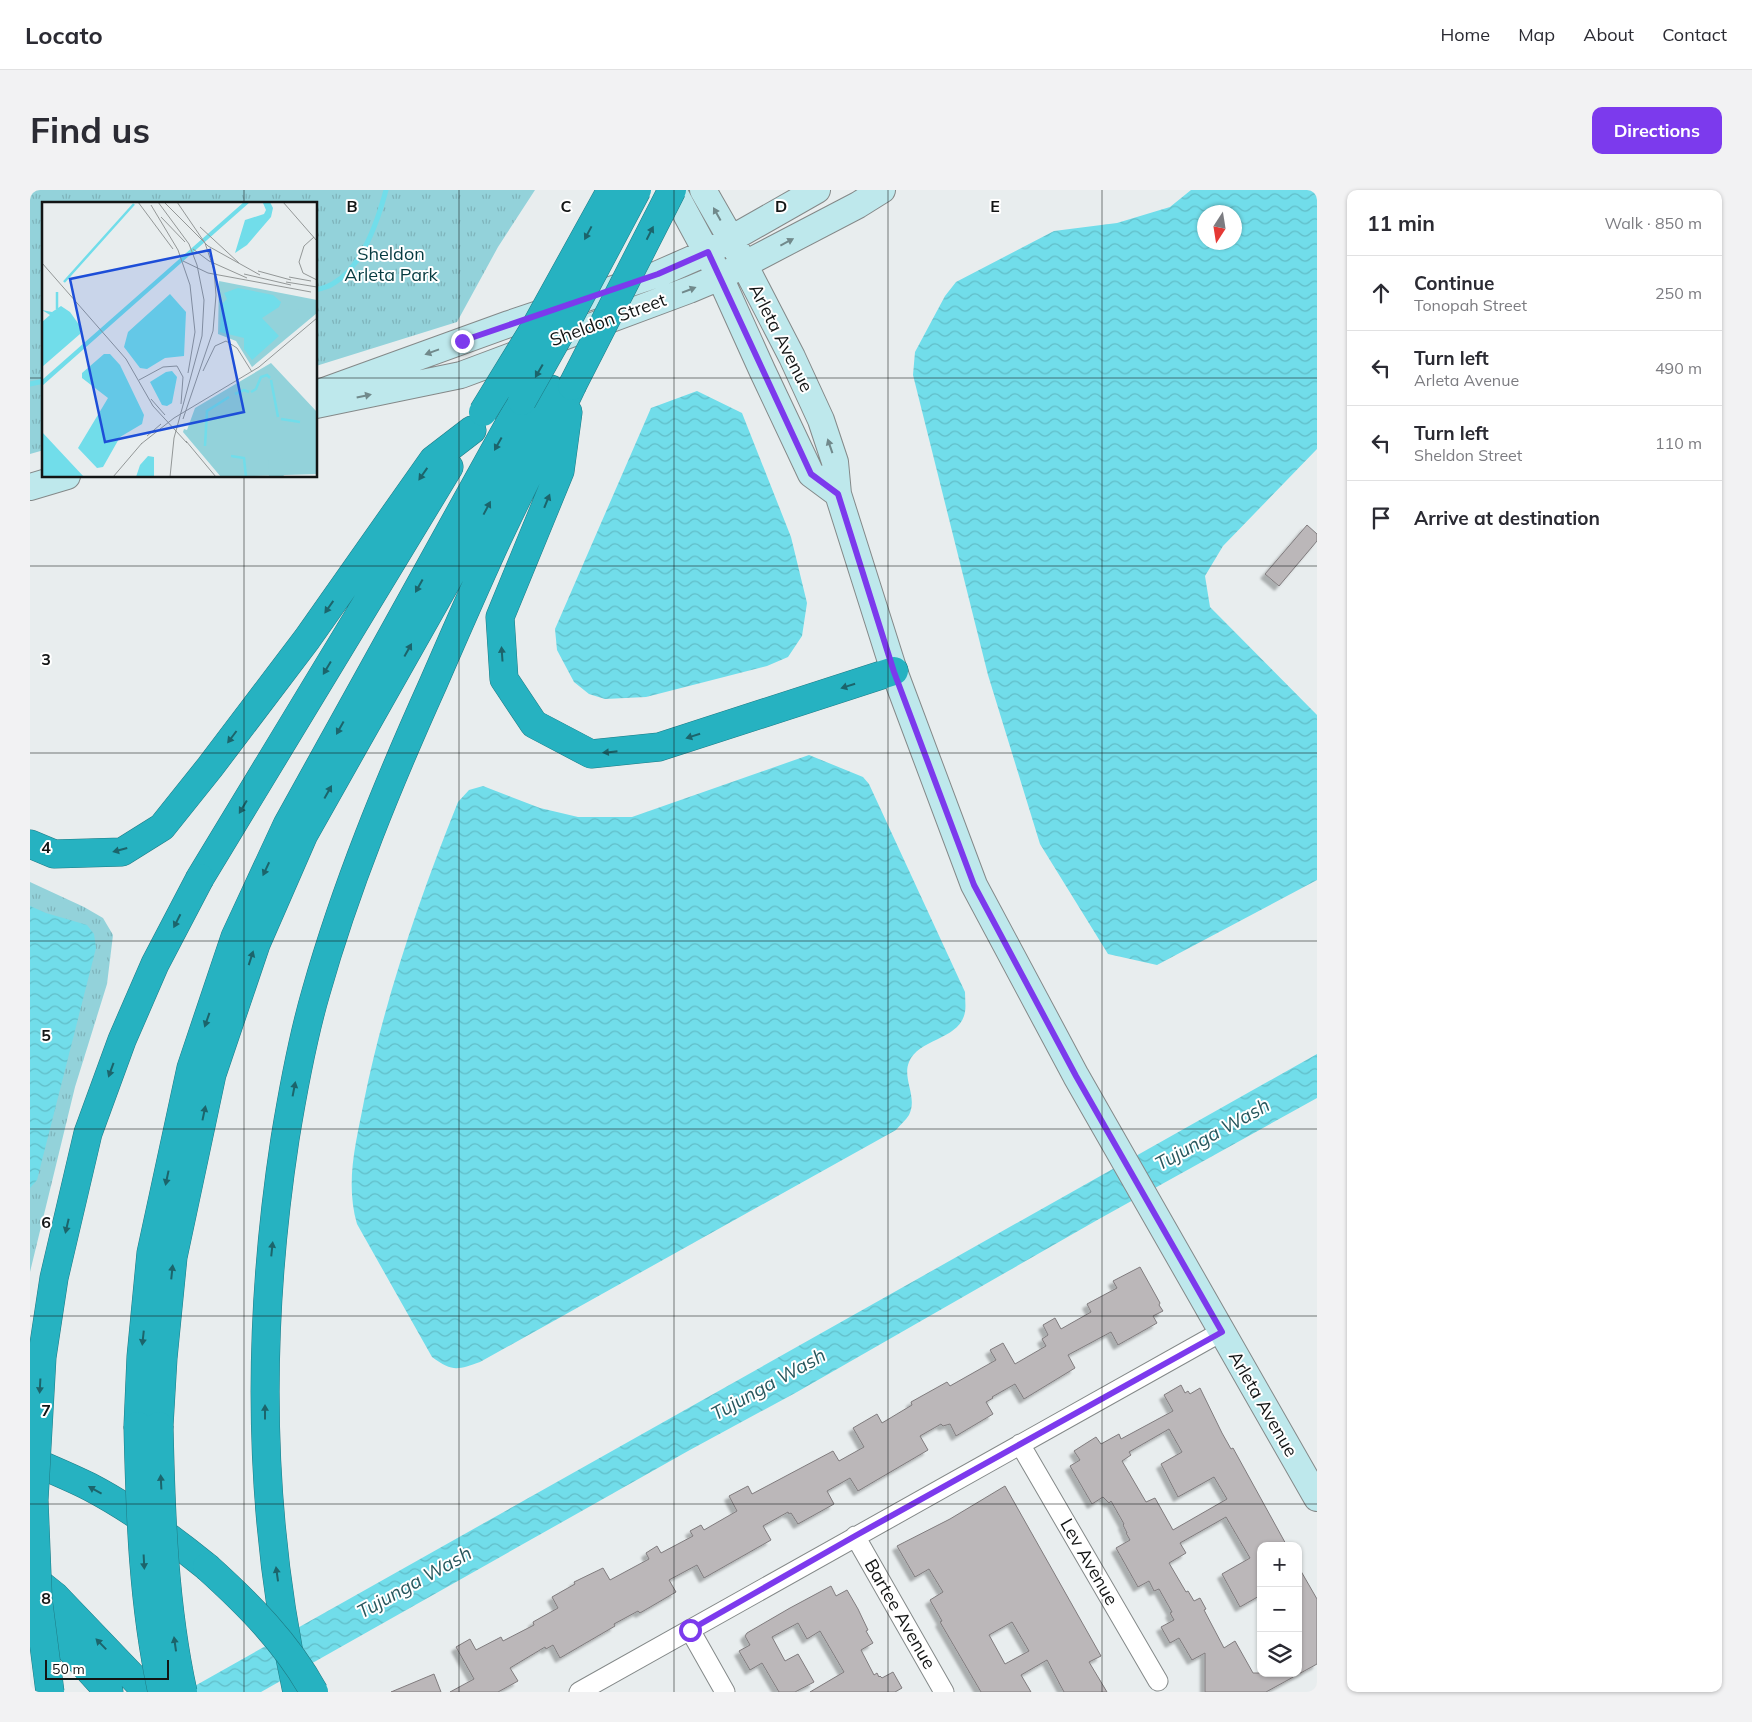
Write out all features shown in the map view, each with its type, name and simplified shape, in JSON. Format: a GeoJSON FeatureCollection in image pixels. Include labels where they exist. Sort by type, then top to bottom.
{"type":"FeatureCollection","features":[{"type":"Feature","properties":{"kind":"highway"},"geometry":{"type":"LineString","coordinates":[[50,1692],[38,1599],[34,1500],[42,1357],[54,1278],[88,1133],[115,1058],[155,964],[200,878],[537,324],[611,190]]}},
{"type":"Feature","properties":{"kind":"highway"},"geometry":{"type":"LineString","coordinates":[[184,1692],[178,1666],[166,1578],[141,1357],[151,1253],[191,1068],[235,936],[287,825],[572,314],[637,190]]}},
{"type":"Feature","properties":{"kind":"highway"},"geometry":{"type":"LineString","coordinates":[[302,1688],[284,1622],[275,1562],[265,1417],[267,1299],[284,1145],[294,1088],[315,994],[350,885],[391,776],[495,543],[648,190]]}},
{"type":"Feature","properties":{"kind":"highway"},"geometry":{"type":"LineString","coordinates":[[162,1692],[145,1580],[149,1426],[163,1358],[173,1257],[212,1074],[256,944],[304,834],[475,531],[561,387],[672,190]]}},
{"type":"Feature","properties":{"kind":"highway"},"geometry":{"type":"LineString","coordinates":[[561,387],[560,471],[500,618],[504,679],[534,724],[591,754],[659,747],[894,672]]}},
{"type":"Feature","properties":{"kind":"highway"},"geometry":{"type":"LineString","coordinates":[[30,844],[54,854],[122,852],[162,827],[307,639],[433,460],[477,421]]}},
{"type":"Feature","properties":{"kind":"highway"},"geometry":{"type":"LineString","coordinates":[[30,1460],[89,1487],[123,1506],[155,1527],[207,1567],[237,1593],[289,1653],[302,1688]]}},
{"type":"Feature","properties":{"kind":"highway"},"geometry":{"type":"LineString","coordinates":[[30,1576],[55,1596],[147,1692]]}},
{"type":"Feature","properties":{"kind":"highway"},"geometry":{"type":"LineString","coordinates":[[30,1605],[109,1692]]}},
{"type":"Feature","properties":{"kind":"main road","name":"Arleta Avenue"},"geometry":{"type":"LineString","coordinates":[[672,190],[708,252],[811,474],[838,494]]}},
{"type":"Feature","properties":{"kind":"main road","name":"Arleta Avenue"},"geometry":{"type":"LineString","coordinates":[[703,190],[731,239],[792,357],[821,420],[835,462],[838,494],[894,672],[974,885],[1076,1076],[1317,1498]]}},
{"type":"Feature","properties":{"kind":"main road","name":"Sheldon Street"},"geometry":{"type":"LineString","coordinates":[[318,393],[501,327],[658,274],[708,252],[817,190]]}},
{"type":"Feature","properties":{"kind":"main road","name":"Sheldon Street"},"geometry":{"type":"LineString","coordinates":[[318,405],[461,375],[720,277],[858,205],[882,190]]}},
{"type":"Feature","properties":{"kind":"main road"},"geometry":{"type":"LineString","coordinates":[[30,488],[60,478]]}},
{"type":"Feature","properties":{"kind":"street"},"geometry":{"type":"LineString","coordinates":[[579,1692],[1222,1332]]}},
{"type":"Feature","properties":{"kind":"street","name":"Lev Avenue"},"geometry":{"type":"LineString","coordinates":[[1020,1444],[1158,1681]]}},
{"type":"Feature","properties":{"kind":"street","name":"Bartee Avenue"},"geometry":{"type":"LineString","coordinates":[[855,1536],[944,1692]]}},
{"type":"Feature","properties":{"kind":"street"},"geometry":{"type":"LineString","coordinates":[[690,1630],[725,1692]]}},
{"type":"Feature","properties":{"kind":"green space","name":"Sheldon Arleta Park"},"geometry":{"type":"Polygon","coordinates":[[[30,190],[535,190],[498,247],[457,322],[318,365],[318,202],[42,202],[42,451],[30,454],[30,190]]]}},
{"type":"Feature","properties":{"kind":"green space"},"geometry":{"type":"Polygon","coordinates":[[[30,882],[103,918],[113,935],[107,984],[75,1087],[30,1272],[30,882]]]}},
{"type":"Feature","properties":{"kind":"water"},"geometry":{"type":"Polygon","coordinates":[[[1191,190],[1317,190],[1317,449],[1223,546],[1205,576],[1210,607],[1317,715],[1317,880],[1157,965],[1108,954],[1040,844],[988,675],[913,375],[915,352],[945,296],[956,282],[1054,231],[1117,223],[1170,207],[1191,190]]]}},
{"type":"Feature","properties":{"kind":"water"},"geometry":{"type":"Polygon","coordinates":[[[697,391],[742,413],[791,537],[807,603],[802,636],[788,657],[767,666],[646,697],[605,699],[589,694],[574,682],[557,650],[555,629],[651,408],[697,391]]]}},
{"type":"Feature","properties":{"kind":"water"},"geometry":{"type":"Polygon","coordinates":[[[809,755],[863,777],[869,784],[965,992],[965,1012],[962,1021],[948,1034],[921,1048],[909,1062],[907,1075],[912,1102],[909,1115],[896,1130],[480,1362],[466,1367],[455,1368],[439,1362],[432,1357],[357,1224],[352,1193],[352,1178],[355,1147],[382,1024],[404,949],[458,802],[469,790],[483,786],[540,808],[578,817],[632,817],[809,755]]]}},
{"type":"Feature","properties":{"kind":"water"},"geometry":{"type":"Polygon","coordinates":[[[30,906],[46,913],[87,925],[94,934],[96,948],[37,1180],[30,1188],[30,906]]]}},
{"type":"Feature","properties":{"kind":"water","name":"Tujunga Wash"},"geometry":{"type":"Polygon","coordinates":[[[1317,1054],[1317,1098],[1099,1219],[797,1392],[688,1451],[261,1692],[184,1692],[1317,1054]]]}},
{"type":"Feature","properties":{"kind":"building"},"geometry":{"type":"Polygon","coordinates":[[[1307,525],[1317,534],[1317,541],[1279,586],[1265,574],[1307,525]]]}},
{"type":"Feature","properties":{"kind":"building"},"geometry":{"type":"Polygon","coordinates":[[[1140,1267],[1163,1311],[1153,1316],[1157,1323],[1118,1345],[1111,1332],[1068,1355],[1075,1368],[1024,1399],[1015,1384],[986,1402],[993,1414],[956,1436],[950,1424],[943,1426],[941,1424],[920,1436],[928,1450],[858,1491],[850,1478],[827,1491],[834,1504],[798,1524],[791,1513],[789,1514],[788,1512],[763,1526],[771,1540],[704,1578],[697,1565],[669,1580],[676,1592],[640,1613],[638,1611],[614,1624],[615,1626],[560,1658],[553,1645],[546,1649],[545,1647],[510,1668],[518,1681],[498,1692],[450,1692],[474,1679],[456,1647],[470,1639],[476,1650],[501,1637],[503,1641],[534,1625],[533,1622],[558,1608],[552,1597],[575,1584],[574,1582],[603,1568],[610,1580],[649,1559],[646,1553],[657,1546],[661,1553],[693,1536],[690,1531],[701,1525],[704,1530],[737,1511],[729,1496],[748,1486],[752,1494],[833,1451],[839,1461],[864,1447],[853,1428],[877,1414],[882,1423],[912,1405],[911,1402],[947,1382],[950,1386],[996,1360],[990,1350],[1003,1343],[1015,1364],[1046,1346],[1042,1339],[1048,1335],[1043,1325],[1055,1318],[1061,1329],[1091,1312],[1087,1304],[1117,1288],[1113,1281],[1140,1267]]]}},
{"type":"Feature","properties":{"kind":"building"},"geometry":{"type":"Polygon","coordinates":[[[1181,1385],[1185,1393],[1188,1391],[1190,1394],[1200,1388],[1222,1433],[1231,1449],[1233,1448],[1285,1542],[1257,1542],[1257,1597],[1240,1607],[1222,1574],[1250,1558],[1226,1517],[1180,1543],[1186,1553],[1169,1563],[1186,1592],[1188,1591],[1194,1601],[1200,1598],[1206,1609],[1204,1610],[1224,1648],[1235,1641],[1253,1673],[1257,1673],[1257,1677],[1293,1677],[1266,1692],[1205,1692],[1205,1653],[1192,1660],[1179,1638],[1170,1643],[1161,1627],[1174,1620],[1170,1613],[1172,1612],[1159,1589],[1154,1591],[1149,1581],[1138,1587],[1116,1548],[1130,1540],[1124,1524],[1111,1501],[1109,1503],[1103,1497],[1092,1504],[1070,1466],[1080,1460],[1074,1451],[1096,1437],[1101,1444],[1119,1434],[1121,1439],[1173,1411],[1164,1395],[1181,1385]],[[1169,1429],[1129,1452],[1131,1455],[1122,1461],[1146,1502],[1155,1498],[1173,1530],[1227,1499],[1214,1477],[1178,1497],[1161,1464],[1182,1452],[1169,1429]]]}},
{"type":"Feature","properties":{"kind":"building"},"geometry":{"type":"Polygon","coordinates":[[[1005,1486],[1101,1656],[1089,1662],[1107,1692],[1064,1692],[1047,1660],[1021,1675],[1031,1692],[981,1692],[940,1622],[942,1621],[930,1600],[943,1592],[929,1569],[915,1577],[897,1546],[950,1519],[1005,1486]],[[1012,1622],[989,1635],[1005,1664],[1029,1651],[1012,1622]]]}},
{"type":"Feature","properties":{"kind":"building"},"geometry":{"type":"Polygon","coordinates":[[[1302,1573],[1317,1599],[1317,1664],[1302,1672],[1302,1573]]]}},
{"type":"Feature","properties":{"kind":"building"},"geometry":{"type":"Polygon","coordinates":[[[831,1586],[836,1596],[847,1590],[858,1609],[868,1630],[866,1631],[873,1643],[861,1650],[874,1675],[877,1673],[882,1678],[893,1672],[902,1688],[895,1692],[810,1692],[844,1672],[820,1631],[807,1639],[798,1623],[772,1637],[785,1661],[798,1654],[814,1682],[795,1692],[779,1692],[762,1663],[750,1670],[739,1651],[750,1645],[745,1636],[747,1633],[831,1586]]]}},
{"type":"Feature","properties":{"kind":"building"},"geometry":{"type":"Polygon","coordinates":[[[434,1674],[441,1692],[391,1692],[434,1674]]]}},
{"type":"Feature","properties":{"kind":"waterway"},"geometry":{"type":"LineString","coordinates":[[318,289],[332,284],[344,276],[353,266],[368,242],[386,190]]}},
{"type":"Feature","properties":{"kind":"waterway"},"geometry":{"type":"LineString","coordinates":[[30,384],[42,381]]}},
{"type":"Feature","properties":{"kind":"route"},"geometry":{"type":"LineString","coordinates":[[462,341],[658,274],[708,252],[811,474],[838,494],[894,672],[974,885],[1076,1076],[1222,1332],[690,1630]]}}]}
